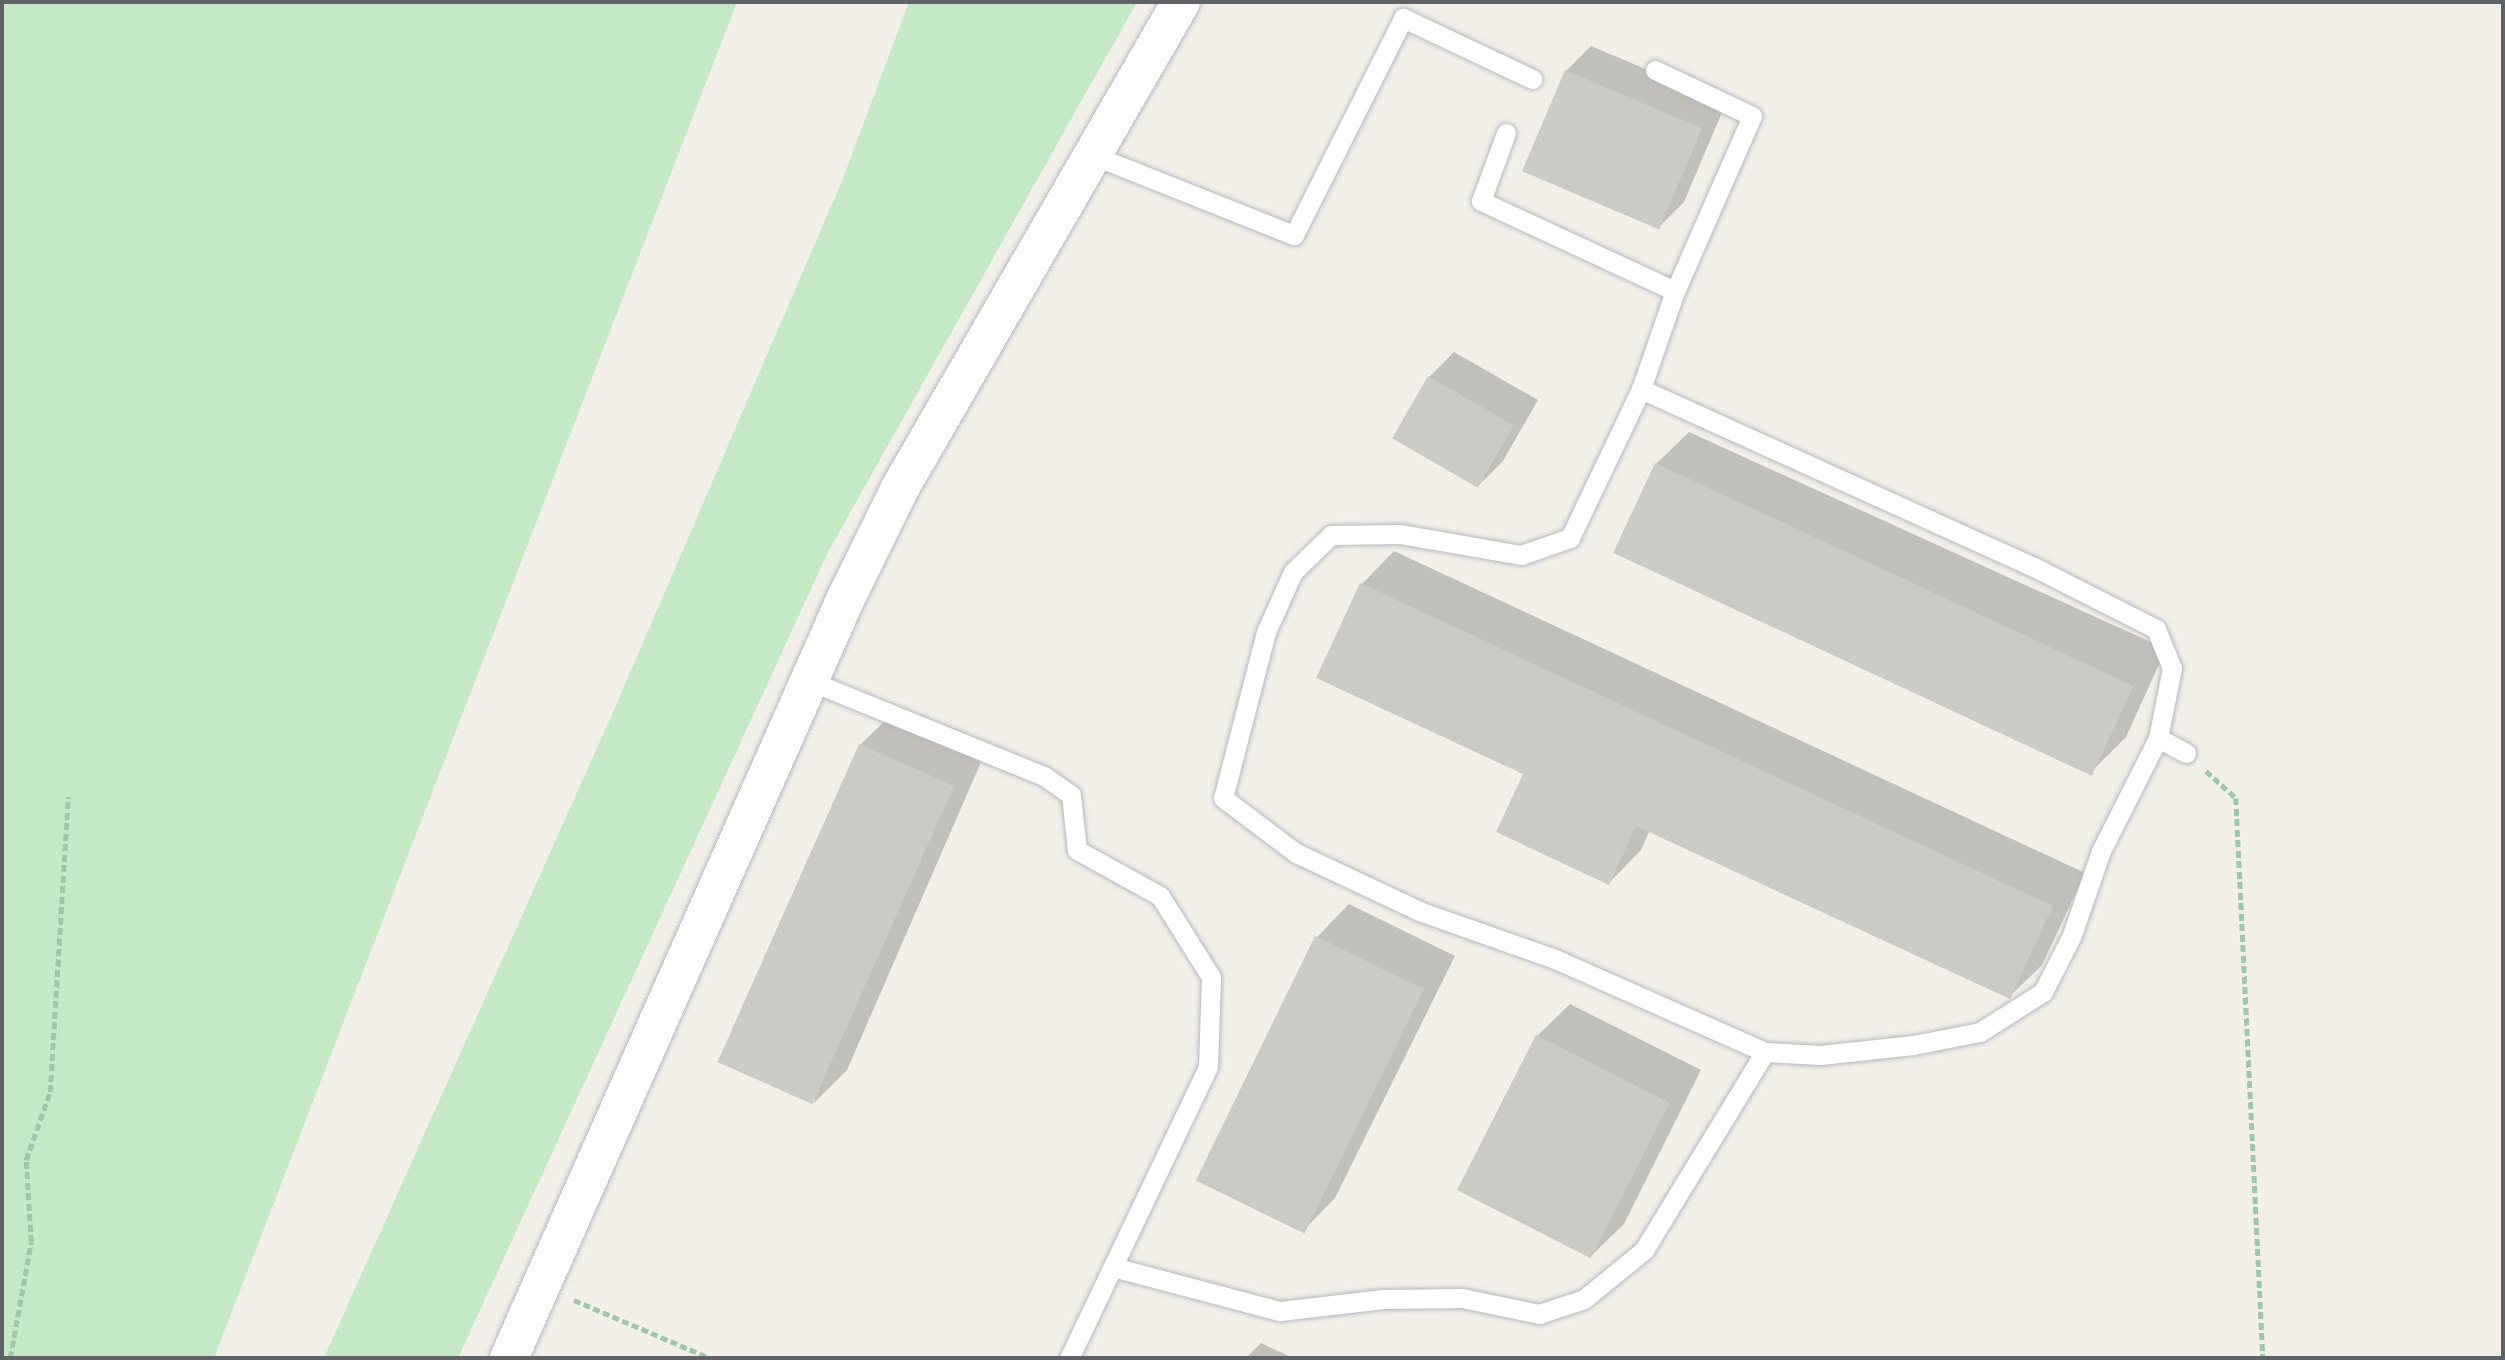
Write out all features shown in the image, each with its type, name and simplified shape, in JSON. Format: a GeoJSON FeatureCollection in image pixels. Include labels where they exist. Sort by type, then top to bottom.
{"type":"FeatureCollection","features":[{"type":"Feature","properties":{"kind":"street"},"geometry":{"type":"LineString","coordinates":[[509,1358],[810,681],[900,488],[1095,156],[1181,2]]}},
{"type":"Feature","properties":{"kind":"lane"},"geometry":{"type":"LineString","coordinates":[[1095,156],[1294,235],[1403,19],[1532,79]]}},
{"type":"Feature","properties":{"kind":"lane"},"geometry":{"type":"LineString","coordinates":[[1641,389],[2032,566],[2155,629],[2172,668],[2158,738],[2101,851],[2072,935],[2043,992],[1980,1032],[1913,1045],[1820,1055],[1765,1052],[1555,960],[1406,905],[1296,853],[1223,798],[1266,632],[1293,572],[1331,535],[1401,534],[1521,555],[1570,538],[1641,389],[1675,291],[1752,116],[1655,70]]}},
{"type":"Feature","properties":{"kind":"lane"},"geometry":{"type":"LineString","coordinates":[[1506,134],[1481,201],[1675,291]]}},
{"type":"Feature","properties":{"kind":"lane"},"geometry":{"type":"LineString","coordinates":[[810,681],[1044,776],[1070,795],[1077,850],[1160,896],[1211,977],[1208,1068],[1069,1358]]}},
{"type":"Feature","properties":{"kind":"lane"},"geometry":{"type":"LineString","coordinates":[[2158,738],[2186,753]]}},
{"type":"Feature","properties":{"kind":"lane"},"geometry":{"type":"LineString","coordinates":[[1113,1267],[1280,1311],[1382,1298],[1462,1298],[1539,1314],[1584,1299],[1644,1250],[1765,1052]]}},
{"type":"Feature","properties":{"kind":"path"},"geometry":{"type":"LineString","coordinates":[[2186,753],[2236,798],[2263,1358]]}},
{"type":"Feature","properties":{"kind":"path"},"geometry":{"type":"LineString","coordinates":[[10,1358],[31,1242],[26,1160],[50,1092],[68,797]]}},
{"type":"Feature","properties":{"kind":"path"},"geometry":{"type":"LineString","coordinates":[[542,1286],[710,1358]]}},
{"type":"Feature","properties":{"kind":"green space"},"geometry":{"type":"Polygon","coordinates":[[[2,2],[737,2],[214,1358],[2,1358],[2,2]]]}},
{"type":"Feature","properties":{"kind":"green space"},"geometry":{"type":"Polygon","coordinates":[[[909,2],[1137,2],[828,552],[458,1358],[324,1358],[614,710],[842,181],[909,2]]]}},
{"type":"Feature","properties":{"kind":"building"},"geometry":{"type":"Polygon","coordinates":[[[1565,70],[1702,128],[1659,229],[1522,171],[1565,70]]]}},
{"type":"Feature","properties":{"kind":"building"},"geometry":{"type":"Polygon","coordinates":[[[1428,376],[1514,426],[1478,488],[1392,438],[1428,376]]]}},
{"type":"Feature","properties":{"kind":"building"},"geometry":{"type":"Polygon","coordinates":[[[1655,463],[2134,686],[2092,776],[1613,553],[1655,463]]]}},
{"type":"Feature","properties":{"kind":"building"},"geometry":{"type":"Polygon","coordinates":[[[1360,583],[2053,906],[2010,999],[1636,826],[1609,885],[1496,832],[1523,774],[1316,678],[1360,583]]]}},
{"type":"Feature","properties":{"kind":"building"},"geometry":{"type":"Polygon","coordinates":[[[859,744],[954,786],[812,1104],[717,1062],[859,744]]]}},
{"type":"Feature","properties":{"kind":"building"},"geometry":{"type":"Polygon","coordinates":[[[1315,936],[1424,989],[1305,1234],[1196,1180],[1315,936]]]}},
{"type":"Feature","properties":{"kind":"building"},"geometry":{"type":"Polygon","coordinates":[[[1536,1035],[1670,1103],[1591,1258],[1457,1190],[1536,1035]]]}}]}
